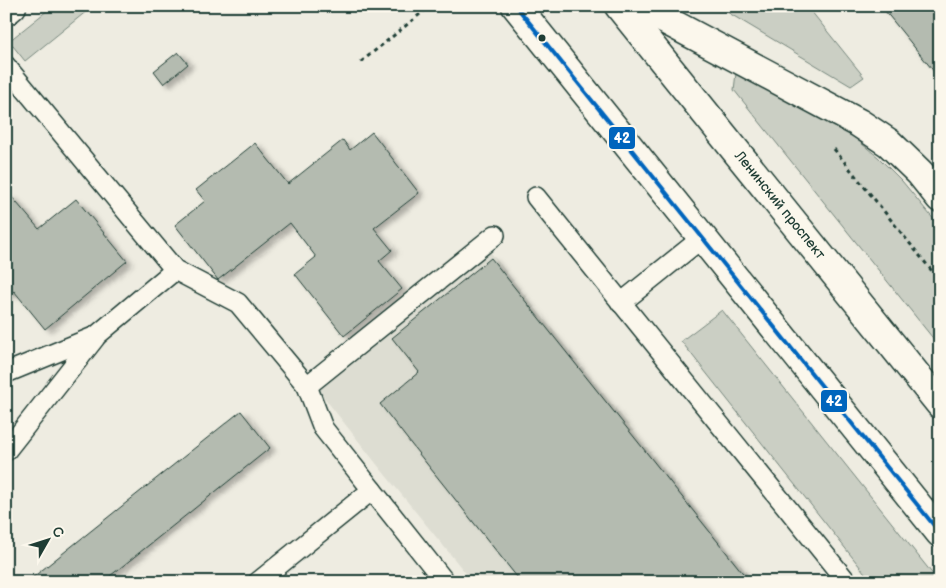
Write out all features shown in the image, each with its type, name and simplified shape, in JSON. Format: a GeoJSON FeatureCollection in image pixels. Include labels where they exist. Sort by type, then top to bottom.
{"type":"FeatureCollection","features":[{"type":"Feature","properties":{"kind":"main road"},"geometry":{"type":"LineString","coordinates":[[6,11],[12,6]]}},
{"type":"Feature","properties":{"kind":"main road"},"geometry":{"type":"LineString","coordinates":[[516,6],[940,533]]}},
{"type":"Feature","properties":{"kind":"main road","name":"Ленинский проспект"},"geometry":{"type":"LineString","coordinates":[[619,6],[940,404]]}},
{"type":"Feature","properties":{"kind":"main road"},"geometry":{"type":"LineString","coordinates":[[639,6],[859,123],[889,143],[920,172],[940,198]]}},
{"type":"Feature","properties":{"kind":"lane"},"geometry":{"type":"LineString","coordinates":[[6,66],[175,270],[238,303],[306,386],[323,428],[445,582]]}},
{"type":"Feature","properties":{"kind":"lane"},"geometry":{"type":"LineString","coordinates":[[536,197],[846,582]]}},
{"type":"Feature","properties":{"kind":"lane"},"geometry":{"type":"LineString","coordinates":[[306,386],[495,234]]}},
{"type":"Feature","properties":{"kind":"lane"},"geometry":{"type":"LineString","coordinates":[[621,303],[702,238]]}},
{"type":"Feature","properties":{"kind":"lane"},"geometry":{"type":"LineString","coordinates":[[6,452],[96,336],[175,270]]}},
{"type":"Feature","properties":{"kind":"lane"},"geometry":{"type":"LineString","coordinates":[[6,373],[96,336]]}},
{"type":"Feature","properties":{"kind":"lane"},"geometry":{"type":"LineString","coordinates":[[258,582],[372,490]]}},
{"type":"Feature","properties":{"kind":"path"},"geometry":{"type":"LineString","coordinates":[[361,62],[430,6]]}},
{"type":"Feature","properties":{"kind":"path"},"geometry":{"type":"LineString","coordinates":[[832,146],[940,281]]}},
{"type":"Feature","properties":{"kind":"shaded area"},"geometry":{"type":"Polygon","coordinates":[[[53,6],[93,6],[25,61],[9,41],[53,6]]]}},
{"type":"Feature","properties":{"kind":"shaded area"},"geometry":{"type":"Polygon","coordinates":[[[717,6],[807,6],[864,77],[851,86],[717,6]]]}},
{"type":"Feature","properties":{"kind":"shaded area"},"geometry":{"type":"Polygon","coordinates":[[[736,73],[850,134],[878,157],[902,181],[940,227],[940,347],[734,90],[736,73]]]}},
{"type":"Feature","properties":{"kind":"shaded area"},"geometry":{"type":"Polygon","coordinates":[[[488,249],[754,582],[473,582],[379,467],[315,386],[488,249]]]}},
{"type":"Feature","properties":{"kind":"shaded area"},"geometry":{"type":"Polygon","coordinates":[[[722,310],[939,582],[872,582],[681,341],[722,310]]]}},
{"type":"Feature","properties":{"kind":"building"},"geometry":{"type":"Polygon","coordinates":[[[881,6],[940,6],[940,79],[881,6]]]}},
{"type":"Feature","properties":{"kind":"building"},"geometry":{"type":"Polygon","coordinates":[[[178,52],[188,64],[164,84],[154,71],[178,52]]]}},
{"type":"Feature","properties":{"kind":"building"},"geometry":{"type":"Polygon","coordinates":[[[372,132],[419,193],[374,228],[392,250],[379,261],[402,289],[344,336],[295,274],[316,257],[290,223],[218,280],[175,225],[205,201],[196,190],[255,143],[288,184],[343,140],[350,150],[372,132]]]}},
{"type":"Feature","properties":{"kind":"building"},"geometry":{"type":"Polygon","coordinates":[[[11,196],[39,229],[76,199],[127,261],[45,329],[14,291],[6,297],[6,200],[11,196]]]}},
{"type":"Feature","properties":{"kind":"building"},"geometry":{"type":"Polygon","coordinates":[[[491,258],[750,582],[521,582],[380,404],[419,372],[392,338],[491,258]]]}},
{"type":"Feature","properties":{"kind":"building"},"geometry":{"type":"Polygon","coordinates":[[[241,411],[270,448],[119,569],[102,582],[27,582],[241,411]]]}},
{"type":"Feature","properties":{"kind":"transit line","name":"42"},"geometry":{"type":"LineString","coordinates":[[516,6],[940,533]]}}]}
